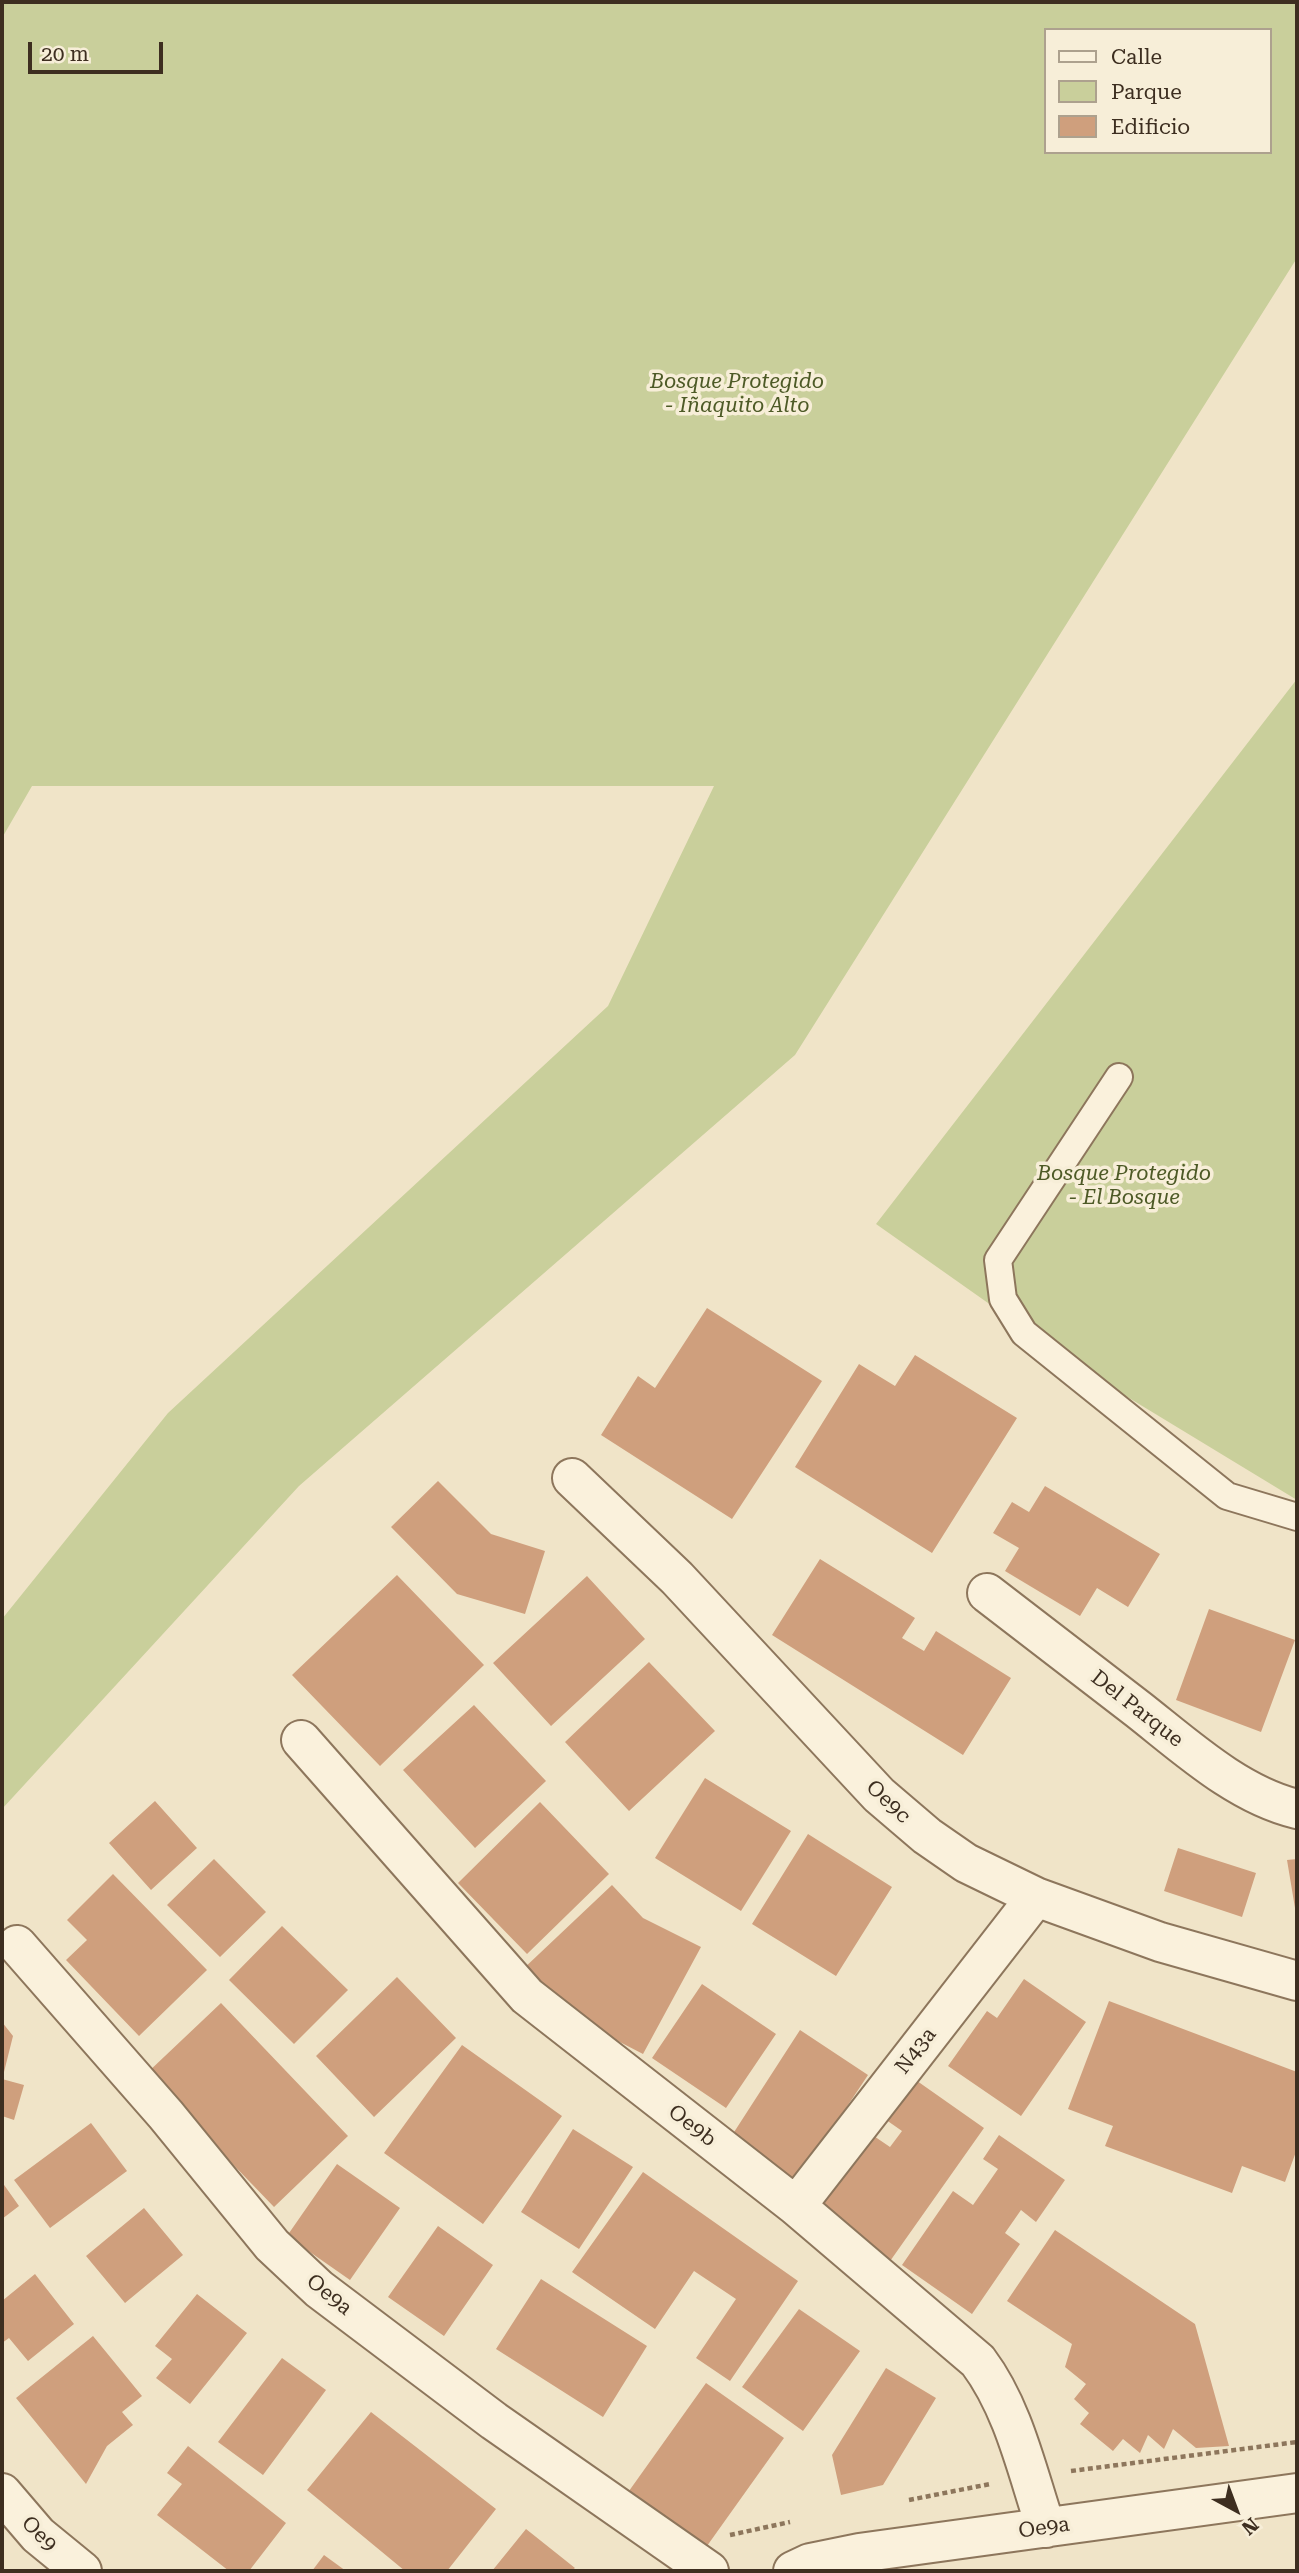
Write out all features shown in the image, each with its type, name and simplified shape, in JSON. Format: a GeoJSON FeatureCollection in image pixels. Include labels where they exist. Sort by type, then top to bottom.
{"type":"FeatureCollection","features":[{"type":"Feature","properties":{"kind":"street","name":"Oe9c"},"geometry":{"type":"LineString","coordinates":[[572,1478],[677,1578],[900,1816],[967,1863],[1036,1897],[1160,1942],[1297,1981]]}},
{"type":"Feature","properties":{"kind":"street","name":"Del Parque"},"geometry":{"type":"LineString","coordinates":[[987,1593],[1200,1757],[1259,1794],[1280,1805],[1297,1809]]}},
{"type":"Feature","properties":{"kind":"street","name":"Oe9b"},"geometry":{"type":"LineString","coordinates":[[301,1740],[527,1996],[796,2206],[939,2327],[986,2372],[1007,2409],[1045,2528]]}},
{"type":"Feature","properties":{"kind":"street","name":"N43a"},"geometry":{"type":"LineString","coordinates":[[796,2206],[1036,1897]]}},
{"type":"Feature","properties":{"kind":"street","name":"Oe9a"},"geometry":{"type":"LineString","coordinates":[[17,1945],[166,2115],[272,2245],[319,2289],[494,2421],[709,2571]]}},
{"type":"Feature","properties":{"kind":"street","name":"Oe9"},"geometry":{"type":"LineString","coordinates":[[2,2493],[38,2535],[82,2571]]}},
{"type":"Feature","properties":{"kind":"street","name":"Oe9a"},"geometry":{"type":"LineString","coordinates":[[793,2571],[810,2563],[859,2553],[1297,2493]]}},
{"type":"Feature","properties":{"kind":"lane"},"geometry":{"type":"LineString","coordinates":[[1119,1077],[998,1260],[1003,1299],[1024,1333],[1227,1496],[1297,1517]]}},
{"type":"Feature","properties":{"kind":"green space","name":"Bosque Protegido - Iñaquito Alto"},"geometry":{"type":"Polygon","coordinates":[[[2,2],[1297,2],[1297,258],[795,1055],[299,1486],[2,1809],[2,1619],[168,1413],[608,1006],[714,786],[32,786],[2,838],[2,2]]]}},
{"type":"Feature","properties":{"kind":"green space","name":"Bosque Protegido - El Bosque"},"geometry":{"type":"Polygon","coordinates":[[[1297,679],[1297,1500],[1083,1370],[876,1224],[1297,679]]]}},
{"type":"Feature","properties":{"kind":"building"},"geometry":{"type":"Polygon","coordinates":[[[707,1308],[822,1381],[732,1519],[601,1435],[638,1376],[655,1388],[707,1308]]]}},
{"type":"Feature","properties":{"kind":"building"},"geometry":{"type":"Polygon","coordinates":[[[915,1355],[1017,1418],[932,1553],[795,1467],[859,1364],[895,1386],[915,1355]]]}},
{"type":"Feature","properties":{"kind":"building"},"geometry":{"type":"Polygon","coordinates":[[[438,1481],[491,1534],[545,1551],[525,1614],[457,1594],[391,1527],[438,1481]]]}},
{"type":"Feature","properties":{"kind":"building"},"geometry":{"type":"Polygon","coordinates":[[[1045,1486],[1160,1554],[1128,1607],[1097,1588],[1080,1616],[1005,1571],[1019,1548],[993,1533],[1012,1502],[1029,1512],[1045,1486]]]}},
{"type":"Feature","properties":{"kind":"building"},"geometry":{"type":"Polygon","coordinates":[[[820,1559],[915,1618],[902,1638],[924,1651],[936,1631],[1011,1678],[963,1755],[772,1635],[820,1559]]]}},
{"type":"Feature","properties":{"kind":"building"},"geometry":{"type":"Polygon","coordinates":[[[397,1575],[484,1665],[380,1766],[292,1675],[397,1575]]]}},
{"type":"Feature","properties":{"kind":"building"},"geometry":{"type":"Polygon","coordinates":[[[587,1576],[645,1639],[551,1726],[493,1663],[587,1576]]]}},
{"type":"Feature","properties":{"kind":"building"},"geometry":{"type":"Polygon","coordinates":[[[1209,1609],[1295,1640],[1261,1732],[1176,1700],[1209,1609]]]}},
{"type":"Feature","properties":{"kind":"building"},"geometry":{"type":"Polygon","coordinates":[[[649,1662],[715,1731],[629,1811],[565,1742],[649,1662]]]}},
{"type":"Feature","properties":{"kind":"building"},"geometry":{"type":"Polygon","coordinates":[[[474,1705],[546,1781],[475,1848],[403,1770],[474,1705]]]}},
{"type":"Feature","properties":{"kind":"building"},"geometry":{"type":"Polygon","coordinates":[[[705,1778],[791,1831],[741,1911],[655,1858],[705,1778]]]}},
{"type":"Feature","properties":{"kind":"building"},"geometry":{"type":"Polygon","coordinates":[[[155,1801],[197,1848],[151,1890],[109,1843],[155,1801]]]}},
{"type":"Feature","properties":{"kind":"building"},"geometry":{"type":"Polygon","coordinates":[[[540,1802],[609,1874],[527,1954],[458,1883],[540,1802]]]}},
{"type":"Feature","properties":{"kind":"building"},"geometry":{"type":"Polygon","coordinates":[[[808,1834],[892,1887],[836,1976],[752,1924],[808,1834]]]}},
{"type":"Feature","properties":{"kind":"building"},"geometry":{"type":"Polygon","coordinates":[[[1178,1848],[1256,1873],[1242,1917],[1164,1891],[1178,1848]]]}},
{"type":"Feature","properties":{"kind":"building"},"geometry":{"type":"Polygon","coordinates":[[[214,1859],[266,1912],[220,1957],[167,1905],[214,1859]]]}},
{"type":"Feature","properties":{"kind":"building"},"geometry":{"type":"Polygon","coordinates":[[[1297,1859],[1297,1914],[1296,1914],[1287,1860],[1297,1859]]]}},
{"type":"Feature","properties":{"kind":"building"},"geometry":{"type":"Polygon","coordinates":[[[113,1874],[207,1970],[139,2036],[66,1960],[87,1940],[67,1920],[113,1874]]]}},
{"type":"Feature","properties":{"kind":"building"},"geometry":{"type":"Polygon","coordinates":[[[612,1885],[643,1918],[701,1947],[643,2054],[558,2010],[521,1971],[612,1885]]]}},
{"type":"Feature","properties":{"kind":"building"},"geometry":{"type":"Polygon","coordinates":[[[282,1926],[348,1990],[294,2044],[229,1980],[282,1926]]]}},
{"type":"Feature","properties":{"kind":"building"},"geometry":{"type":"Polygon","coordinates":[[[397,1977],[456,2038],[374,2117],[316,2056],[397,1977]]]}},
{"type":"Feature","properties":{"kind":"building"},"geometry":{"type":"Polygon","coordinates":[[[1024,1979],[1086,2022],[1021,2116],[948,2066],[987,2011],[997,2018],[1024,1979]]]}},
{"type":"Feature","properties":{"kind":"building"},"geometry":{"type":"Polygon","coordinates":[[[702,1984],[776,2034],[726,2108],[652,2058],[702,1984]]]}},
{"type":"Feature","properties":{"kind":"building"},"geometry":{"type":"Polygon","coordinates":[[[1109,2001],[1297,2072],[1297,2149],[1285,2182],[1242,2166],[1232,2193],[1105,2146],[1113,2126],[1068,2109],[1109,2001]]]}},
{"type":"Feature","properties":{"kind":"building"},"geometry":{"type":"Polygon","coordinates":[[[221,2003],[348,2136],[274,2207],[146,2074],[221,2003]]]}},
{"type":"Feature","properties":{"kind":"building"},"geometry":{"type":"Polygon","coordinates":[[[2,2022],[13,2036],[3,2076],[2,2076],[2,2022]]]}},
{"type":"Feature","properties":{"kind":"building"},"geometry":{"type":"Polygon","coordinates":[[[800,2030],[868,2075],[794,2186],[727,2143],[800,2030]]]}},
{"type":"Feature","properties":{"kind":"building"},"geometry":{"type":"Polygon","coordinates":[[[462,2045],[562,2116],[483,2224],[384,2153],[462,2045]]]}},
{"type":"Feature","properties":{"kind":"building"},"geometry":{"type":"Polygon","coordinates":[[[910,2076],[984,2128],[888,2264],[809,2209],[865,2130],[890,2147],[902,2131],[882,2117],[910,2076]]]}},
{"type":"Feature","properties":{"kind":"building"},"geometry":{"type":"Polygon","coordinates":[[[2,2079],[24,2085],[14,2120],[2,2116],[2,2079]]]}},
{"type":"Feature","properties":{"kind":"building"},"geometry":{"type":"Polygon","coordinates":[[[91,2123],[127,2171],[50,2228],[14,2180],[91,2123]]]}},
{"type":"Feature","properties":{"kind":"building"},"geometry":{"type":"Polygon","coordinates":[[[573,2129],[633,2167],[579,2249],[521,2212],[573,2129]]]}},
{"type":"Feature","properties":{"kind":"building"},"geometry":{"type":"Polygon","coordinates":[[[999,2135],[1065,2180],[1036,2222],[1021,2210],[1005,2233],[1020,2244],[972,2314],[902,2265],[953,2191],[973,2205],[998,2169],[983,2159],[999,2135]]]}},
{"type":"Feature","properties":{"kind":"building"},"geometry":{"type":"Polygon","coordinates":[[[337,2164],[400,2208],[350,2280],[287,2236],[337,2164]]]}},
{"type":"Feature","properties":{"kind":"building"},"geometry":{"type":"Polygon","coordinates":[[[643,2172],[798,2281],[730,2381],[696,2358],[736,2299],[694,2271],[655,2329],[572,2272],[643,2172]]]}},
{"type":"Feature","properties":{"kind":"building"},"geometry":{"type":"Polygon","coordinates":[[[2,2182],[19,2206],[2,2219],[2,2182]]]}},
{"type":"Feature","properties":{"kind":"building"},"geometry":{"type":"Polygon","coordinates":[[[144,2208],[183,2255],[125,2303],[86,2256],[144,2208]]]}},
{"type":"Feature","properties":{"kind":"building"},"geometry":{"type":"Polygon","coordinates":[[[438,2226],[493,2265],[444,2336],[388,2297],[438,2226]]]}},
{"type":"Feature","properties":{"kind":"building"},"geometry":{"type":"Polygon","coordinates":[[[1055,2230],[1195,2324],[1229,2446],[1196,2448],[1173,2429],[1164,2449],[1148,2435],[1140,2453],[1123,2439],[1113,2451],[1080,2424],[1089,2413],[1074,2399],[1086,2384],[1065,2367],[1072,2344],[1007,2301],[1055,2230]]]}},
{"type":"Feature","properties":{"kind":"building"},"geometry":{"type":"Polygon","coordinates":[[[35,2274],[74,2324],[28,2361],[9,2338],[2,2343],[2,2301],[35,2274]]]}},
{"type":"Feature","properties":{"kind":"building"},"geometry":{"type":"Polygon","coordinates":[[[541,2279],[647,2346],[603,2417],[496,2349],[541,2279]]]}},
{"type":"Feature","properties":{"kind":"building"},"geometry":{"type":"Polygon","coordinates":[[[197,2294],[247,2333],[190,2404],[156,2378],[172,2359],[155,2346],[197,2294]]]}},
{"type":"Feature","properties":{"kind":"building"},"geometry":{"type":"Polygon","coordinates":[[[799,2309],[860,2351],[803,2431],[742,2387],[799,2309]]]}},
{"type":"Feature","properties":{"kind":"building"},"geometry":{"type":"Polygon","coordinates":[[[93,2336],[142,2396],[122,2412],[133,2425],[107,2446],[86,2484],[16,2398],[93,2336]]]}},
{"type":"Feature","properties":{"kind":"building"},"geometry":{"type":"Polygon","coordinates":[[[282,2358],[326,2390],[263,2475],[218,2442],[282,2358]]]}},
{"type":"Feature","properties":{"kind":"building"},"geometry":{"type":"Polygon","coordinates":[[[886,2368],[936,2398],[883,2485],[841,2495],[832,2455],[886,2368]]]}},
{"type":"Feature","properties":{"kind":"building"},"geometry":{"type":"Polygon","coordinates":[[[706,2383],[784,2438],[702,2553],[624,2498],[706,2383]]]}},
{"type":"Feature","properties":{"kind":"building"},"geometry":{"type":"Polygon","coordinates":[[[371,2412],[496,2509],[447,2571],[405,2571],[307,2490],[371,2412]]]}},
{"type":"Feature","properties":{"kind":"building"},"geometry":{"type":"Polygon","coordinates":[[[188,2446],[286,2523],[249,2571],[229,2571],[157,2515],[182,2484],[167,2473],[188,2446]]]}},
{"type":"Feature","properties":{"kind":"building"},"geometry":{"type":"Polygon","coordinates":[[[526,2529],[575,2568],[571,2571],[492,2571],[526,2529]]]}},
{"type":"Feature","properties":{"kind":"building"},"geometry":{"type":"Polygon","coordinates":[[[324,2555],[346,2571],[312,2571],[324,2555]]]}}]}
